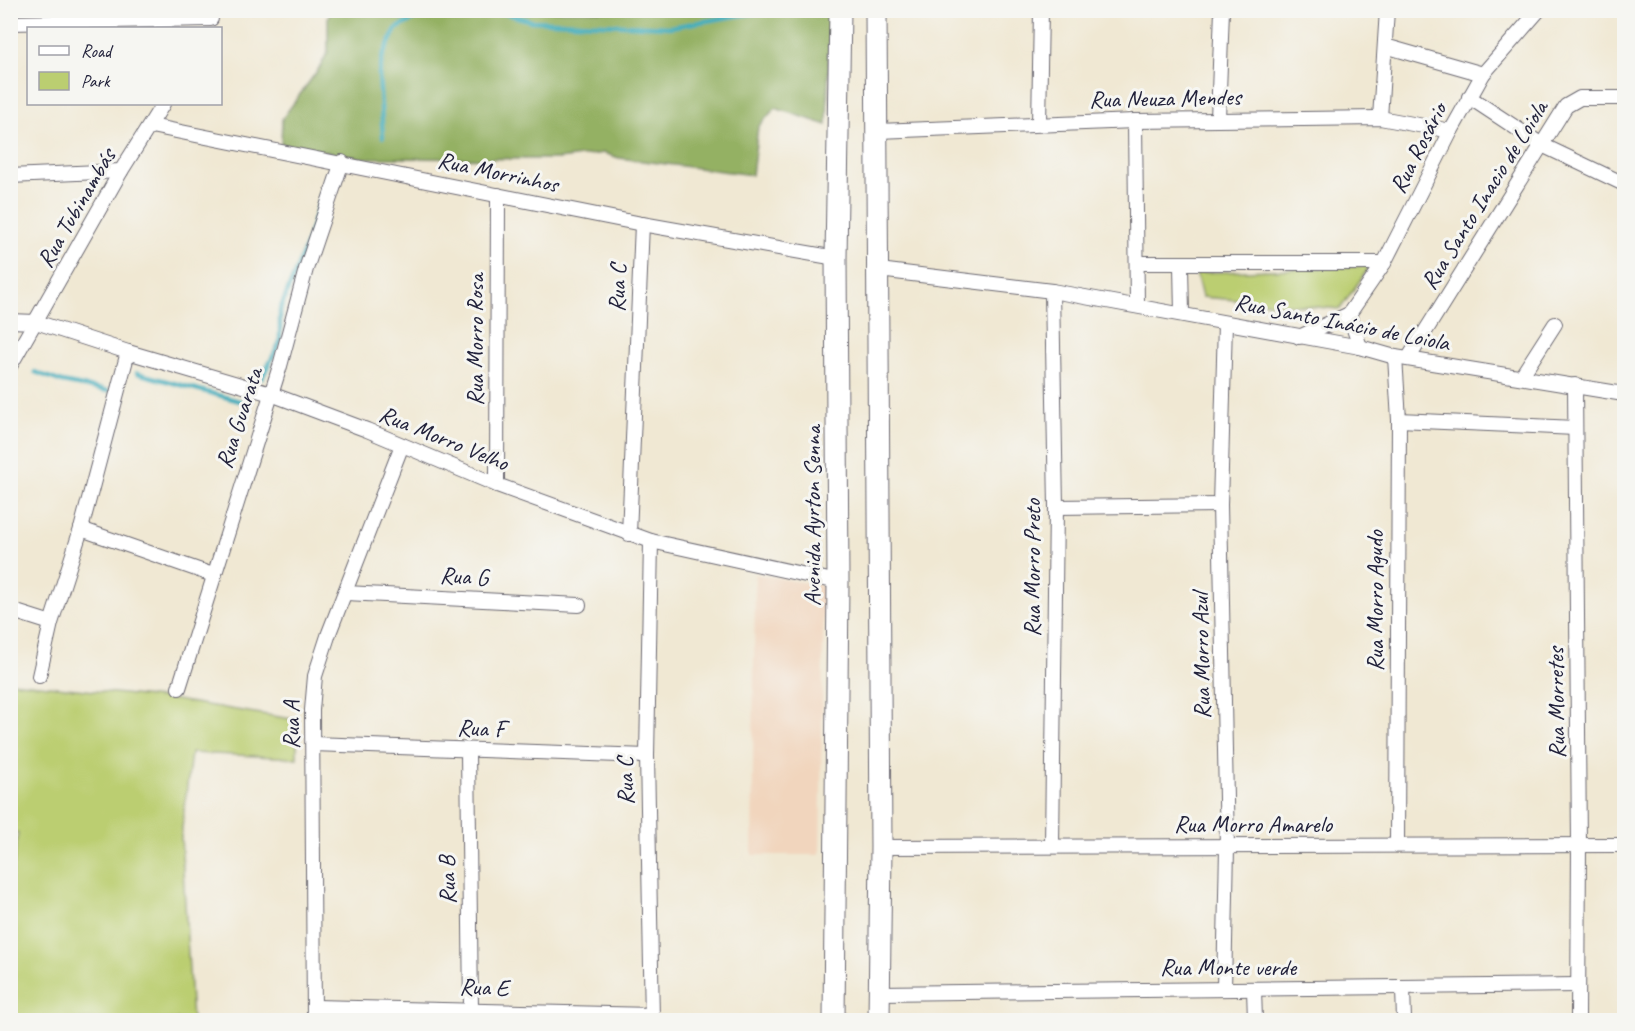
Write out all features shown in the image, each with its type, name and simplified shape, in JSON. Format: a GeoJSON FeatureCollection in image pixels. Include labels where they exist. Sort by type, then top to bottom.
{"type":"FeatureCollection","features":[{"type":"Feature","properties":{"kind":"main road","name":"Avenida Ayrton Senna"},"geometry":{"type":"LineString","coordinates":[[834,1020],[838,582],[836,258],[840,10]]}},
{"type":"Feature","properties":{"kind":"main road"},"geometry":{"type":"LineString","coordinates":[[876,10],[881,847],[879,1020]]}},
{"type":"Feature","properties":{"kind":"street"},"geometry":{"type":"LineString","coordinates":[[1039,124],[1041,10]]}},
{"type":"Feature","properties":{"kind":"street"},"geometry":{"type":"LineString","coordinates":[[1218,119],[1222,10]]}},
{"type":"Feature","properties":{"kind":"street"},"geometry":{"type":"LineString","coordinates":[[1380,118],[1387,10]]}},
{"type":"Feature","properties":{"kind":"street","name":"Rua Rosário"},"geometry":{"type":"LineString","coordinates":[[1349,315],[1384,263],[1451,131],[1483,74],[1539,10]]}},
{"type":"Feature","properties":{"kind":"street"},"geometry":{"type":"LineString","coordinates":[[10,23],[211,19]]}},
{"type":"Feature","properties":{"kind":"street"},"geometry":{"type":"LineString","coordinates":[[1385,46],[1483,74]]}},
{"type":"Feature","properties":{"kind":"street","name":"Rua Santo Inacio de Loiola"},"geometry":{"type":"LineString","coordinates":[[1401,358],[1572,100],[1596,97],[1624,98]]}},
{"type":"Feature","properties":{"kind":"street"},"geometry":{"type":"LineString","coordinates":[[1469,98],[1542,145],[1624,184]]}},
{"type":"Feature","properties":{"kind":"street","name":"Rua Tubinambás"},"geometry":{"type":"LineString","coordinates":[[10,366],[121,171],[162,105]]}},
{"type":"Feature","properties":{"kind":"street","name":"Rua Neuza Mendes"},"geometry":{"type":"LineString","coordinates":[[878,131],[1135,121],[1380,118],[1451,131]]}},
{"type":"Feature","properties":{"kind":"street"},"geometry":{"type":"LineString","coordinates":[[1135,121],[1139,263],[1137,305]]}},
{"type":"Feature","properties":{"kind":"street","name":"Rua Morrinhos"},"geometry":{"type":"LineString","coordinates":[[151,126],[342,162],[642,224],[836,258]]}},
{"type":"Feature","properties":{"kind":"street","name":"Rua Guarata"},"geometry":{"type":"LineString","coordinates":[[179,688],[271,394],[306,269],[342,162]]}},
{"type":"Feature","properties":{"kind":"street"},"geometry":{"type":"LineString","coordinates":[[10,176],[121,171]]}},
{"type":"Feature","properties":{"kind":"street","name":"Rua Morro Rosa"},"geometry":{"type":"LineString","coordinates":[[497,485],[498,195]]}},
{"type":"Feature","properties":{"kind":"street","name":"Rua C"},"geometry":{"type":"LineString","coordinates":[[629,534],[642,224]]}},
{"type":"Feature","properties":{"kind":"street"},"geometry":{"type":"LineString","coordinates":[[1139,263],[1180,265],[1384,263]]}},
{"type":"Feature","properties":{"kind":"street"},"geometry":{"type":"LineString","coordinates":[[1180,265],[1182,314]]}},
{"type":"Feature","properties":{"kind":"street"},"geometry":{"type":"LineString","coordinates":[[879,270],[1052,291]]}},
{"type":"Feature","properties":{"kind":"street","name":"Rua Santo Inácio de Loiola"},"geometry":{"type":"LineString","coordinates":[[1052,291],[1359,347],[1401,358],[1624,394]]}},
{"type":"Feature","properties":{"kind":"street","name":"Rua Morro Preto"},"geometry":{"type":"LineString","coordinates":[[1052,291],[1056,507],[1052,846]]}},
{"type":"Feature","properties":{"kind":"street"},"geometry":{"type":"LineString","coordinates":[[1299,337],[1349,315],[1359,347]]}},
{"type":"Feature","properties":{"kind":"street","name":"Rua Morro Velho"},"geometry":{"type":"LineString","coordinates":[[10,321],[36,322],[271,394],[497,485],[651,541],[838,582]]}},
{"type":"Feature","properties":{"kind":"street","name":"Rua Morro Azul"},"geometry":{"type":"LineString","coordinates":[[1224,989],[1227,848],[1220,505],[1225,323]]}},
{"type":"Feature","properties":{"kind":"street"},"geometry":{"type":"LineString","coordinates":[[1521,377],[1555,324]]}},
{"type":"Feature","properties":{"kind":"street"},"geometry":{"type":"LineString","coordinates":[[39,676],[51,623],[81,529],[128,352]]}},
{"type":"Feature","properties":{"kind":"street","name":"Rua Morro Agudo"},"geometry":{"type":"LineString","coordinates":[[1397,845],[1401,358]]}},
{"type":"Feature","properties":{"kind":"street","name":"Rua Morretes"},"geometry":{"type":"LineString","coordinates":[[1575,386],[1579,844],[1576,985],[1578,1020]]}},
{"type":"Feature","properties":{"kind":"street"},"geometry":{"type":"LineString","coordinates":[[1399,420],[1575,428]]}},
{"type":"Feature","properties":{"kind":"street","name":"Rua A"},"geometry":{"type":"LineString","coordinates":[[314,1014],[312,710],[315,676],[329,633],[402,445]]}},
{"type":"Feature","properties":{"kind":"street"},"geometry":{"type":"LineString","coordinates":[[1056,507],[1220,505]]}},
{"type":"Feature","properties":{"kind":"street"},"geometry":{"type":"LineString","coordinates":[[81,529],[213,574]]}},
{"type":"Feature","properties":{"kind":"street","name":"Rua C"},"geometry":{"type":"LineString","coordinates":[[651,541],[647,756],[652,1018]]}},
{"type":"Feature","properties":{"kind":"street","name":"Rua G"},"geometry":{"type":"LineString","coordinates":[[346,593],[579,604]]}},
{"type":"Feature","properties":{"kind":"street"},"geometry":{"type":"LineString","coordinates":[[10,610],[51,623]]}},
{"type":"Feature","properties":{"kind":"street","name":"Rua F"},"geometry":{"type":"LineString","coordinates":[[313,744],[647,756]]}},
{"type":"Feature","properties":{"kind":"street","name":"Rua B"},"geometry":{"type":"LineString","coordinates":[[468,751],[471,1009]]}},
{"type":"Feature","properties":{"kind":"street","name":"Rua Morro Amarelo"},"geometry":{"type":"LineString","coordinates":[[881,847],[1227,848],[1624,845]]}},
{"type":"Feature","properties":{"kind":"street","name":"Rua Monte verde"},"geometry":{"type":"LineString","coordinates":[[879,993],[1576,985]]}},
{"type":"Feature","properties":{"kind":"street"},"geometry":{"type":"LineString","coordinates":[[1402,988],[1404,1020]]}},
{"type":"Feature","properties":{"kind":"street"},"geometry":{"type":"LineString","coordinates":[[1254,989],[1255,1020]]}},
{"type":"Feature","properties":{"kind":"street","name":"Rua E"},"geometry":{"type":"LineString","coordinates":[[314,1014],[471,1009],[652,1018]]}},
{"type":"Feature","properties":{"kind":"shaded area"},"geometry":{"type":"Polygon","coordinates":[[[755,574],[824,586],[820,855],[752,855],[755,574]]]}},
{"type":"Feature","properties":{"kind":"green space"},"geometry":{"type":"Polygon","coordinates":[[[331,11],[830,11],[827,125],[775,108],[758,127],[752,175],[619,158],[604,153],[559,159],[362,158],[281,144],[282,119],[320,67],[328,51],[328,17],[331,11]]]}},
{"type":"Feature","properties":{"kind":"green space"},"geometry":{"type":"Polygon","coordinates":[[[1370,266],[1340,309],[1202,297],[1196,273],[1370,266]]]}},
{"type":"Feature","properties":{"kind":"green space"},"geometry":{"type":"Polygon","coordinates":[[[11,682],[170,699],[297,720],[297,758],[191,753],[181,836],[192,1020],[11,1020],[10,889],[18,833],[10,832],[11,682]]]}},
{"type":"Feature","properties":{"kind":"waterway"},"geometry":{"type":"LineString","coordinates":[[383,137],[379,74],[383,55],[396,29],[427,12],[479,10]]}},
{"type":"Feature","properties":{"kind":"waterway"},"geometry":{"type":"LineString","coordinates":[[494,10],[531,21],[670,27],[772,10]]}},
{"type":"Feature","properties":{"kind":"waterway"},"geometry":{"type":"LineString","coordinates":[[262,378],[280,342],[280,310],[305,248],[328,176]]}},
{"type":"Feature","properties":{"kind":"waterway"},"geometry":{"type":"LineString","coordinates":[[35,372],[62,382],[108,391]]}},
{"type":"Feature","properties":{"kind":"waterway"},"geometry":{"type":"LineString","coordinates":[[137,373],[247,403]]}}]}
